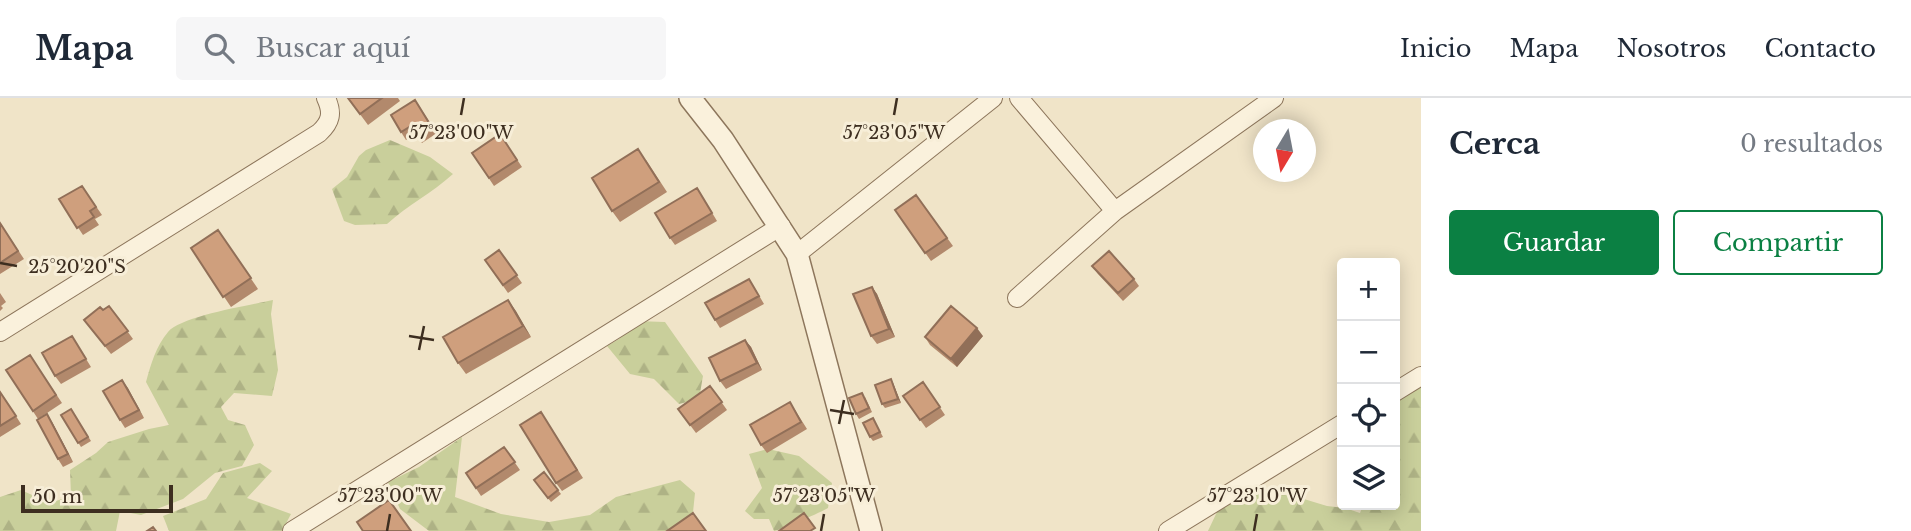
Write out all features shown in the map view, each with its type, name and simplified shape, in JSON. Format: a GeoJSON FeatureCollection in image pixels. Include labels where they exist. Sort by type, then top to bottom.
{"type":"FeatureCollection","features":[{"type":"Feature","properties":{"kind":"street"},"geometry":{"type":"LineString","coordinates":[[0,332],[319,133],[331,117],[326,98]]}},
{"type":"Feature","properties":{"kind":"street"},"geometry":{"type":"LineString","coordinates":[[690,98],[723,140],[797,254],[871,531]]}},
{"type":"Feature","properties":{"kind":"street"},"geometry":{"type":"LineString","coordinates":[[797,254],[993,98]]}},
{"type":"Feature","properties":{"kind":"street"},"geometry":{"type":"LineString","coordinates":[[1019,98],[1115,211]]}},
{"type":"Feature","properties":{"kind":"street"},"geometry":{"type":"LineString","coordinates":[[1017,298],[1115,211],[1274,98]]}},
{"type":"Feature","properties":{"kind":"street"},"geometry":{"type":"LineString","coordinates":[[292,531],[781,226]]}},
{"type":"Feature","properties":{"kind":"street"},"geometry":{"type":"LineString","coordinates":[[1400,389],[1421,376]]}},
{"type":"Feature","properties":{"kind":"street"},"geometry":{"type":"LineString","coordinates":[[1168,531],[1337,427]]}},
{"type":"Feature","properties":{"kind":"green space"},"geometry":{"type":"Polygon","coordinates":[[[390,140],[430,157],[453,174],[387,224],[355,225],[344,221],[332,189],[347,177],[359,156],[366,150],[390,140]]]}},
{"type":"Feature","properties":{"kind":"green space"},"geometry":{"type":"Polygon","coordinates":[[[273,300],[271,314],[278,370],[272,396],[234,393],[221,407],[228,420],[245,425],[254,445],[242,466],[215,473],[183,499],[141,515],[120,511],[116,531],[0,531],[0,497],[21,490],[50,503],[71,496],[70,470],[108,442],[169,425],[146,382],[157,349],[175,326],[201,316],[273,300]]]}},
{"type":"Feature","properties":{"kind":"green space"},"geometry":{"type":"Polygon","coordinates":[[[636,321],[665,322],[703,376],[699,399],[679,404],[654,379],[630,374],[607,346],[619,339],[636,321]]]}},
{"type":"Feature","properties":{"kind":"green space"},"geometry":{"type":"Polygon","coordinates":[[[1421,372],[1421,531],[1208,531],[1224,497],[1241,491],[1294,496],[1337,507],[1337,510],[1360,513],[1361,510],[1400,510],[1402,385],[1421,372]]]}},
{"type":"Feature","properties":{"kind":"green space"},"geometry":{"type":"Polygon","coordinates":[[[462,437],[455,497],[501,514],[549,522],[590,515],[616,497],[680,480],[695,493],[692,522],[679,531],[429,531],[400,509],[388,482],[419,467],[462,437]]]}},
{"type":"Feature","properties":{"kind":"green space"},"geometry":{"type":"Polygon","coordinates":[[[768,449],[799,456],[832,483],[828,508],[774,531],[769,519],[754,519],[745,511],[762,488],[749,454],[768,449]]]}},
{"type":"Feature","properties":{"kind":"green space"},"geometry":{"type":"Polygon","coordinates":[[[260,463],[272,471],[247,498],[291,514],[282,531],[169,531],[163,516],[206,499],[223,473],[260,463]]]}},
{"type":"Feature","properties":{"kind":"building"},"geometry":{"type":"Polygon","coordinates":[[[348,98],[382,98],[360,114],[348,98]]]}},
{"type":"Feature","properties":{"kind":"building"},"geometry":{"type":"Polygon","coordinates":[[[415,100],[431,126],[417,135],[411,126],[401,132],[391,115],[415,100]]]}},
{"type":"Feature","properties":{"kind":"building"},"geometry":{"type":"Polygon","coordinates":[[[500,134],[517,160],[489,178],[472,153],[500,134]]]}},
{"type":"Feature","properties":{"kind":"building"},"geometry":{"type":"Polygon","coordinates":[[[638,149],[659,182],[612,211],[592,178],[638,149]]]}},
{"type":"Feature","properties":{"kind":"building"},"geometry":{"type":"Polygon","coordinates":[[[82,186],[96,207],[90,211],[94,217],[77,228],[59,199],[82,186]]]}},
{"type":"Feature","properties":{"kind":"building"},"geometry":{"type":"Polygon","coordinates":[[[697,188],[712,213],[670,238],[655,213],[697,188]]]}},
{"type":"Feature","properties":{"kind":"building"},"geometry":{"type":"Polygon","coordinates":[[[916,195],[947,238],[925,253],[895,210],[916,195]]]}},
{"type":"Feature","properties":{"kind":"building"},"geometry":{"type":"Polygon","coordinates":[[[0,223],[18,251],[0,263],[0,223]]]}},
{"type":"Feature","properties":{"kind":"building"},"geometry":{"type":"Polygon","coordinates":[[[218,230],[251,278],[223,297],[191,248],[218,230]]]}},
{"type":"Feature","properties":{"kind":"building"},"geometry":{"type":"Polygon","coordinates":[[[499,250],[517,275],[503,285],[485,260],[499,250]]]}},
{"type":"Feature","properties":{"kind":"building"},"geometry":{"type":"Polygon","coordinates":[[[1109,251],[1134,279],[1118,293],[1092,266],[1109,251]]]}},
{"type":"Feature","properties":{"kind":"building"},"geometry":{"type":"Polygon","coordinates":[[[749,279],[759,296],[715,320],[705,303],[749,279]]]}},
{"type":"Feature","properties":{"kind":"building"},"geometry":{"type":"Polygon","coordinates":[[[872,287],[889,329],[871,336],[853,294],[872,287]]]}},
{"type":"Feature","properties":{"kind":"building"},"geometry":{"type":"Polygon","coordinates":[[[508,300],[523,326],[458,363],[443,337],[508,300]]]}},
{"type":"Feature","properties":{"kind":"building"},"geometry":{"type":"Polygon","coordinates":[[[109,306],[128,331],[105,346],[84,320],[100,307],[103,310],[109,306]]]}},
{"type":"Feature","properties":{"kind":"building"},"geometry":{"type":"Polygon","coordinates":[[[951,306],[977,328],[951,359],[925,337],[951,306]]]}},
{"type":"Feature","properties":{"kind":"building"},"geometry":{"type":"Polygon","coordinates":[[[72,336],[86,359],[55,376],[42,353],[72,336]]]}},
{"type":"Feature","properties":{"kind":"building"},"geometry":{"type":"Polygon","coordinates":[[[745,340],[757,363],[720,381],[709,358],[745,340]]]}},
{"type":"Feature","properties":{"kind":"building"},"geometry":{"type":"Polygon","coordinates":[[[30,355],[56,395],[33,411],[6,370],[30,355]]]}},
{"type":"Feature","properties":{"kind":"building"},"geometry":{"type":"Polygon","coordinates":[[[891,379],[898,399],[882,404],[875,385],[891,379]]]}},
{"type":"Feature","properties":{"kind":"building"},"geometry":{"type":"Polygon","coordinates":[[[122,380],[139,410],[120,420],[103,391],[122,380]]]}},
{"type":"Feature","properties":{"kind":"building"},"geometry":{"type":"Polygon","coordinates":[[[923,382],[940,407],[920,420],[903,396],[923,382]]]}},
{"type":"Feature","properties":{"kind":"building"},"geometry":{"type":"Polygon","coordinates":[[[710,386],[722,402],[690,425],[678,409],[710,386]]]}},
{"type":"Feature","properties":{"kind":"building"},"geometry":{"type":"Polygon","coordinates":[[[0,392],[16,416],[0,426],[0,392]]]}},
{"type":"Feature","properties":{"kind":"building"},"geometry":{"type":"Polygon","coordinates":[[[862,393],[869,408],[856,414],[849,398],[862,393]]]}},
{"type":"Feature","properties":{"kind":"building"},"geometry":{"type":"Polygon","coordinates":[[[790,402],[801,422],[761,445],[750,425],[790,402]]]}},
{"type":"Feature","properties":{"kind":"building"},"geometry":{"type":"Polygon","coordinates":[[[71,409],[88,437],[78,443],[61,415],[71,409]]]}},
{"type":"Feature","properties":{"kind":"building"},"geometry":{"type":"Polygon","coordinates":[[[541,412],[577,470],[556,483],[520,425],[541,412]]]}},
{"type":"Feature","properties":{"kind":"building"},"geometry":{"type":"Polygon","coordinates":[[[47,414],[68,454],[58,459],[37,420],[47,414]]]}},
{"type":"Feature","properties":{"kind":"building"},"geometry":{"type":"Polygon","coordinates":[[[873,418],[880,432],[870,437],[863,423],[873,418]]]}},
{"type":"Feature","properties":{"kind":"building"},"geometry":{"type":"Polygon","coordinates":[[[504,447],[515,462],[476,488],[466,473],[504,447]]]}},
{"type":"Feature","properties":{"kind":"building"},"geometry":{"type":"Polygon","coordinates":[[[544,472],[558,490],[548,498],[534,480],[544,472]]]}},
{"type":"Feature","properties":{"kind":"building"},"geometry":{"type":"Polygon","coordinates":[[[389,500],[411,531],[363,531],[357,522],[389,500]]]}},
{"type":"Feature","properties":{"kind":"building"},"geometry":{"type":"Polygon","coordinates":[[[693,513],[706,531],[667,531],[693,513]]]}},
{"type":"Feature","properties":{"kind":"building"},"geometry":{"type":"Polygon","coordinates":[[[804,513],[815,528],[810,531],[779,531],[804,513]]]}}]}
